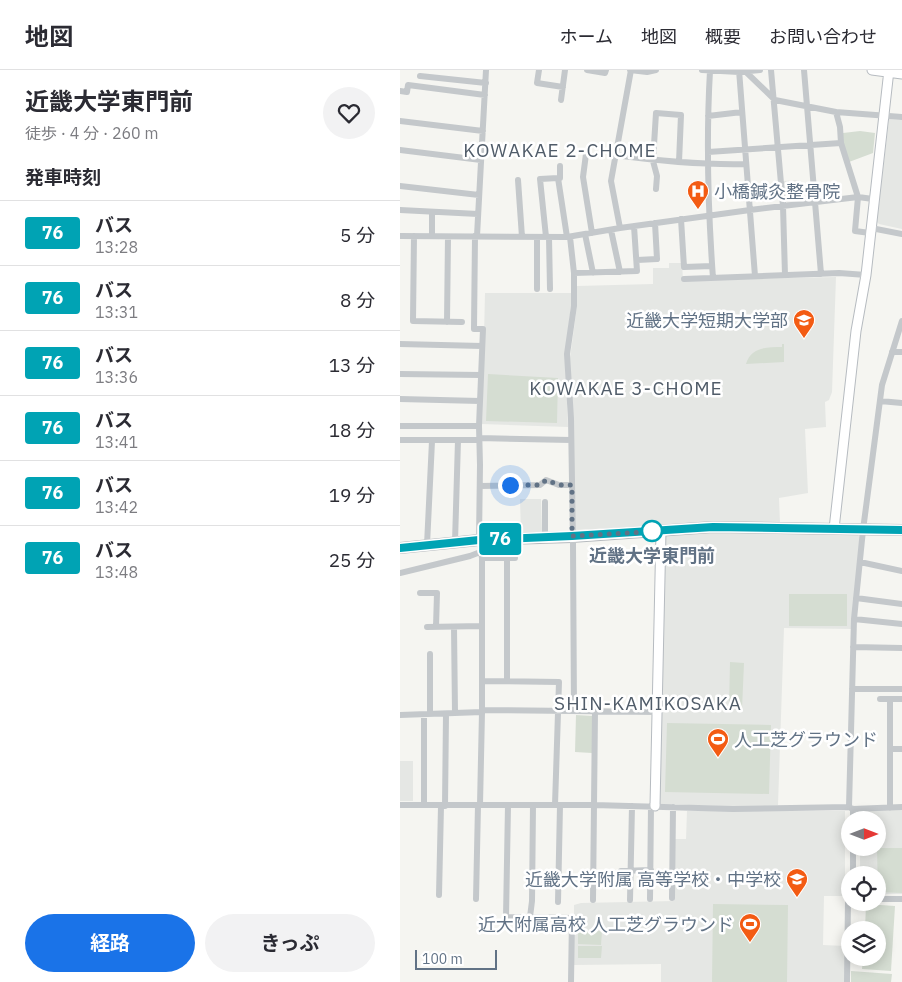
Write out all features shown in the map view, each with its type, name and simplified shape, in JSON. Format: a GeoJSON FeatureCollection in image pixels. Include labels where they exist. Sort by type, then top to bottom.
{"type":"FeatureCollection","features":[{"type":"Feature","properties":{"kind":"main road"},"geometry":{"type":"LineString","coordinates":[[400,548],[479,540],[545,538],[713,527],[902,530]]}},
{"type":"Feature","properties":{"kind":"street"},"geometry":{"type":"LineString","coordinates":[[476,899],[482,711],[479,426],[483,329],[474,329],[476,236],[486,70]]}},
{"type":"Feature","properties":{"kind":"street"},"geometry":{"type":"LineString","coordinates":[[539,70],[537,83],[562,87]]}},
{"type":"Feature","properties":{"kind":"street"},"geometry":{"type":"LineString","coordinates":[[561,100],[565,70]]}},
{"type":"Feature","properties":{"kind":"street"},"geometry":{"type":"LineString","coordinates":[[586,70],[605,74],[606,70]]}},
{"type":"Feature","properties":{"kind":"street"},"geometry":{"type":"LineString","coordinates":[[620,228],[611,181],[630,70],[647,72],[656,70]]}},
{"type":"Feature","properties":{"kind":"street"},"geometry":{"type":"LineString","coordinates":[[702,70],[760,70]]}},
{"type":"Feature","properties":{"kind":"street"},"geometry":{"type":"LineString","coordinates":[[771,70],[783,206],[784,275]]}},
{"type":"Feature","properties":{"kind":"street"},"geometry":{"type":"LineString","coordinates":[[804,70],[821,274]]}},
{"type":"Feature","properties":{"kind":"street"},"geometry":{"type":"LineString","coordinates":[[872,70],[902,74]]}},
{"type":"Feature","properties":{"kind":"street"},"geometry":{"type":"LineString","coordinates":[[710,71],[708,164],[713,278]]}},
{"type":"Feature","properties":{"kind":"street"},"geometry":{"type":"LineString","coordinates":[[741,71],[774,100],[836,112],[883,114],[902,117]]}},
{"type":"Feature","properties":{"kind":"street"},"geometry":{"type":"LineString","coordinates":[[741,71],[742,112],[755,276]]}},
{"type":"Feature","properties":{"kind":"street"},"geometry":{"type":"LineString","coordinates":[[834,529],[856,331],[866,275],[873,199],[889,72]]}},
{"type":"Feature","properties":{"kind":"street"},"geometry":{"type":"LineString","coordinates":[[420,76],[486,83]]}},
{"type":"Feature","properties":{"kind":"street"},"geometry":{"type":"LineString","coordinates":[[400,92],[407,92],[408,85],[485,94]]}},
{"type":"Feature","properties":{"kind":"street"},"geometry":{"type":"LineString","coordinates":[[708,116],[742,112]]}},
{"type":"Feature","properties":{"kind":"street"},"geometry":{"type":"LineString","coordinates":[[836,112],[840,127],[841,143],[858,198],[855,231],[870,230],[902,234]]}},
{"type":"Feature","properties":{"kind":"street"},"geometry":{"type":"LineString","coordinates":[[656,189],[657,176],[653,160],[656,113],[681,115],[679,162]]}},
{"type":"Feature","properties":{"kind":"street"},"geometry":{"type":"LineString","coordinates":[[400,121],[483,131]]}},
{"type":"Feature","properties":{"kind":"street"},"geometry":{"type":"LineString","coordinates":[[708,152],[841,143]]}},
{"type":"Feature","properties":{"kind":"street"},"geometry":{"type":"LineString","coordinates":[[400,150],[481,160]]}},
{"type":"Feature","properties":{"kind":"street"},"geometry":{"type":"LineString","coordinates":[[586,154],[583,177],[593,273]]}},
{"type":"Feature","properties":{"kind":"street"},"geometry":{"type":"LineString","coordinates":[[615,155],[708,164],[746,164]]}},
{"type":"Feature","properties":{"kind":"street"},"geometry":{"type":"LineString","coordinates":[[560,166],[560,178],[558,178],[574,273],[574,306],[567,354],[572,485],[574,711]]}},
{"type":"Feature","properties":{"kind":"street"},"geometry":{"type":"LineString","coordinates":[[550,289],[548,237],[540,190],[540,179],[558,178]]}},
{"type":"Feature","properties":{"kind":"street"},"geometry":{"type":"LineString","coordinates":[[518,180],[522,237]]}},
{"type":"Feature","properties":{"kind":"street"},"geometry":{"type":"LineString","coordinates":[[400,186],[479,194]]}},
{"type":"Feature","properties":{"kind":"street"},"geometry":{"type":"LineString","coordinates":[[400,236],[568,237],[750,210],[858,198],[873,199]]}},
{"type":"Feature","properties":{"kind":"street"},"geometry":{"type":"LineString","coordinates":[[400,210],[478,214]]}},
{"type":"Feature","properties":{"kind":"street"},"geometry":{"type":"LineString","coordinates":[[432,212],[432,236]]}},
{"type":"Feature","properties":{"kind":"street"},"geometry":{"type":"LineString","coordinates":[[681,219],[684,267],[712,266]]}},
{"type":"Feature","properties":{"kind":"street"},"geometry":{"type":"LineString","coordinates":[[637,260],[657,259],[655,223]]}},
{"type":"Feature","properties":{"kind":"street"},"geometry":{"type":"LineString","coordinates":[[574,273],[637,272],[634,226]]}},
{"type":"Feature","properties":{"kind":"street"},"geometry":{"type":"LineString","coordinates":[[611,230],[620,272]]}},
{"type":"Feature","properties":{"kind":"street"},"geometry":{"type":"LineString","coordinates":[[414,236],[413,321],[462,322]]}},
{"type":"Feature","properties":{"kind":"street"},"geometry":{"type":"LineString","coordinates":[[447,322],[448,236]]}},
{"type":"Feature","properties":{"kind":"street"},"geometry":{"type":"LineString","coordinates":[[536,237],[537,289]]}},
{"type":"Feature","properties":{"kind":"street"},"geometry":{"type":"LineString","coordinates":[[684,279],[821,274],[866,275]]}},
{"type":"Feature","properties":{"kind":"street"},"geometry":{"type":"LineString","coordinates":[[537,279],[550,279]]}},
{"type":"Feature","properties":{"kind":"street"},"geometry":{"type":"LineString","coordinates":[[852,811],[854,619],[863,530],[884,379],[902,321]]}},
{"type":"Feature","properties":{"kind":"street"},"geometry":{"type":"LineString","coordinates":[[400,344],[482,346]]}},
{"type":"Feature","properties":{"kind":"street"},"geometry":{"type":"LineString","coordinates":[[892,352],[902,352]]}},
{"type":"Feature","properties":{"kind":"street"},"geometry":{"type":"LineString","coordinates":[[400,374],[481,375]]}},
{"type":"Feature","properties":{"kind":"street"},"geometry":{"type":"LineString","coordinates":[[400,399],[480,401]]}},
{"type":"Feature","properties":{"kind":"street"},"geometry":{"type":"LineString","coordinates":[[880,401],[902,403]]}},
{"type":"Feature","properties":{"kind":"street"},"geometry":{"type":"LineString","coordinates":[[400,426],[479,426]]}},
{"type":"Feature","properties":{"kind":"street"},"geometry":{"type":"LineString","coordinates":[[400,440],[571,440]]}},
{"type":"Feature","properties":{"kind":"street"},"geometry":{"type":"LineString","coordinates":[[455,542],[458,440]]}},
{"type":"Feature","properties":{"kind":"street"},"geometry":{"type":"LineString","coordinates":[[426,545],[432,441]]}},
{"type":"Feature","properties":{"kind":"street"},"geometry":{"type":"LineString","coordinates":[[480,486],[540,485],[546,480],[559,485],[572,485]]}},
{"type":"Feature","properties":{"kind":"street"},"geometry":{"type":"LineString","coordinates":[[544,502],[545,538]]}},
{"type":"Feature","properties":{"kind":"street"},"geometry":{"type":"LineString","coordinates":[[650,899],[661,531]]}},
{"type":"Feature","properties":{"kind":"street"},"geometry":{"type":"LineString","coordinates":[[400,573],[481,554],[517,538]]}},
{"type":"Feature","properties":{"kind":"street"},"geometry":{"type":"LineString","coordinates":[[481,554],[515,558]]}},
{"type":"Feature","properties":{"kind":"street"},"geometry":{"type":"LineString","coordinates":[[506,681],[507,558]]}},
{"type":"Feature","properties":{"kind":"street"},"geometry":{"type":"LineString","coordinates":[[860,562],[902,570]]}},
{"type":"Feature","properties":{"kind":"street"},"geometry":{"type":"LineString","coordinates":[[420,593],[437,594],[436,627]]}},
{"type":"Feature","properties":{"kind":"street"},"geometry":{"type":"LineString","coordinates":[[856,598],[902,604]]}},
{"type":"Feature","properties":{"kind":"street"},"geometry":{"type":"LineString","coordinates":[[854,619],[902,624]]}},
{"type":"Feature","properties":{"kind":"street"},"geometry":{"type":"LineString","coordinates":[[427,627],[482,626]]}},
{"type":"Feature","properties":{"kind":"street"},"geometry":{"type":"LineString","coordinates":[[454,627],[455,713]]}},
{"type":"Feature","properties":{"kind":"street"},"geometry":{"type":"LineString","coordinates":[[853,647],[902,648]]}},
{"type":"Feature","properties":{"kind":"street"},"geometry":{"type":"LineString","coordinates":[[424,805],[430,654]]}},
{"type":"Feature","properties":{"kind":"street"},"geometry":{"type":"LineString","coordinates":[[482,681],[559,682],[558,902]]}},
{"type":"Feature","properties":{"kind":"street"},"geometry":{"type":"LineString","coordinates":[[852,690],[902,689]]}},
{"type":"Feature","properties":{"kind":"street"},"geometry":{"type":"LineString","coordinates":[[880,699],[902,699]]}},
{"type":"Feature","properties":{"kind":"street"},"geometry":{"type":"LineString","coordinates":[[890,699],[890,808]]}},
{"type":"Feature","properties":{"kind":"street"},"geometry":{"type":"LineString","coordinates":[[400,715],[482,711],[657,712]]}},
{"type":"Feature","properties":{"kind":"street"},"geometry":{"type":"LineString","coordinates":[[593,900],[595,711]]}},
{"type":"Feature","properties":{"kind":"street"},"geometry":{"type":"LineString","coordinates":[[439,895],[446,714]]}},
{"type":"Feature","properties":{"kind":"street"},"geometry":{"type":"LineString","coordinates":[[890,749],[902,749]]}},
{"type":"Feature","properties":{"kind":"street"},"geometry":{"type":"LineString","coordinates":[[508,805],[506,917],[572,918],[571,982]]}},
{"type":"Feature","properties":{"kind":"street"},"geometry":{"type":"LineString","coordinates":[[530,917],[532,901],[533,805]]}},
{"type":"Feature","properties":{"kind":"street"},"geometry":{"type":"LineString","coordinates":[[400,806],[594,805],[733,809],[902,807]]}},
{"type":"Feature","properties":{"kind":"street"},"geometry":{"type":"LineString","coordinates":[[630,900],[632,806]]}},
{"type":"Feature","properties":{"kind":"street"},"geometry":{"type":"LineString","coordinates":[[672,807],[672,898]]}},
{"type":"Feature","properties":{"kind":"street"},"geometry":{"type":"LineString","coordinates":[[621,870],[651,870]]}},
{"type":"Feature","properties":{"kind":"street"},"geometry":{"type":"LineString","coordinates":[[886,899],[902,899]]}},
{"type":"Feature","properties":{"kind":"street"},"geometry":{"type":"LineString","coordinates":[[847,982],[849,911]]}},
{"type":"Feature","properties":{"kind":"shaded area"},"geometry":{"type":"Polygon","coordinates":[[[889,119],[902,120],[902,229],[877,222],[889,119]]]}},
{"type":"Feature","properties":{"kind":"shaded area"},"geometry":{"type":"Polygon","coordinates":[[[860,131],[875,133],[873,153],[849,162],[843,143],[843,133],[860,131]]]}},
{"type":"Feature","properties":{"kind":"shaded area"},"geometry":{"type":"Polygon","coordinates":[[[799,180],[800,202],[787,203],[784,201],[783,181],[799,180]]]}},
{"type":"Feature","properties":{"kind":"shaded area"},"geometry":{"type":"Polygon","coordinates":[[[669,263],[682,263],[683,280],[836,277],[832,392],[829,400],[825,402],[826,427],[805,429],[808,493],[779,498],[780,523],[719,522],[574,530],[570,358],[577,306],[577,286],[653,284],[653,268],[669,268],[669,263]]]}},
{"type":"Feature","properties":{"kind":"shaded area"},"geometry":{"type":"Polygon","coordinates":[[[485,293],[571,293],[565,355],[568,427],[482,424],[485,293]]]}},
{"type":"Feature","properties":{"kind":"shaded area"},"geometry":{"type":"Polygon","coordinates":[[[782,344],[784,344],[784,362],[746,364],[748,358],[756,351],[765,348],[782,347],[782,344]]]}},
{"type":"Feature","properties":{"kind":"shaded area"},"geometry":{"type":"Polygon","coordinates":[[[488,374],[558,378],[557,423],[486,421],[488,374]]]}},
{"type":"Feature","properties":{"kind":"shaded area"},"geometry":{"type":"Polygon","coordinates":[[[520,499],[541,499],[542,532],[521,533],[520,499]]]}},
{"type":"Feature","properties":{"kind":"shaded area"},"geometry":{"type":"Polygon","coordinates":[[[711,531],[857,534],[860,537],[852,629],[784,628],[778,805],[751,807],[658,804],[665,534],[711,531]]]}},
{"type":"Feature","properties":{"kind":"shaded area"},"geometry":{"type":"Polygon","coordinates":[[[789,594],[847,594],[847,626],[789,626],[789,594]]]}},
{"type":"Feature","properties":{"kind":"shaded area"},"geometry":{"type":"Polygon","coordinates":[[[730,662],[744,663],[742,709],[729,708],[730,662]]]}},
{"type":"Feature","properties":{"kind":"shaded area"},"geometry":{"type":"Polygon","coordinates":[[[576,715],[593,716],[592,753],[575,752],[576,715]]]}},
{"type":"Feature","properties":{"kind":"shaded area","name":"人工芝グラウンド"},"geometry":{"type":"Polygon","coordinates":[[[667,723],[771,725],[769,794],[665,792],[667,723]]]}},
{"type":"Feature","properties":{"kind":"shaded area"},"geometry":{"type":"Polygon","coordinates":[[[400,761],[413,761],[413,801],[400,801],[400,761]]]}},
{"type":"Feature","properties":{"kind":"shaded area"},"geometry":{"type":"Polygon","coordinates":[[[902,809],[902,894],[886,894],[886,866],[860,866],[860,856],[886,856],[886,811],[860,811],[902,809]]]}},
{"type":"Feature","properties":{"kind":"shaded area","name":"近畿大学附属 高等学校・中学校"},"geometry":{"type":"Polygon","coordinates":[[[687,811],[841,811],[841,856],[845,856],[845,866],[841,866],[841,896],[824,896],[823,945],[841,946],[841,966],[845,966],[845,982],[661,982],[661,964],[574,965],[574,905],[581,903],[674,901],[674,839],[686,839],[687,811]]]}},
{"type":"Feature","properties":{"kind":"shaded area"},"geometry":{"type":"Polygon","coordinates":[[[886,848],[902,848],[902,893],[886,892],[886,866],[877,866],[877,856],[886,856],[886,848]]]}},
{"type":"Feature","properties":{"kind":"shaded area","name":"近大附属高校 人工芝グラウンド"},"geometry":{"type":"Polygon","coordinates":[[[713,904],[788,905],[787,982],[712,982],[713,904]]]}},
{"type":"Feature","properties":{"kind":"shaded area"},"geometry":{"type":"Polygon","coordinates":[[[886,905],[895,906],[891,971],[862,969],[862,966],[886,966],[886,921],[865,921],[866,911],[886,911],[886,905]]]}},
{"type":"Feature","properties":{"kind":"shaded area"},"geometry":{"type":"Polygon","coordinates":[[[578,931],[602,931],[601,945],[578,944],[578,931]]]}},
{"type":"Feature","properties":{"kind":"shaded area"},"geometry":{"type":"Polygon","coordinates":[[[578,946],[602,946],[601,958],[578,958],[578,946]]]}},
{"type":"Feature","properties":{"kind":"shaded area"},"geometry":{"type":"Polygon","coordinates":[[[851,971],[892,974],[891,982],[851,982],[851,971]]]}},
{"type":"Feature","properties":{"kind":"bus line","name":"76"},"geometry":{"type":"LineString","coordinates":[[400,548],[479,540],[713,527],[902,530]]}},
{"type":"Feature","properties":{"kind":"place","name":"小橋鍼灸整骨院"},"geometry":{"type":"Point","coordinates":[698,210]}},
{"type":"Feature","properties":{"kind":"place","name":"近畿大学短期大学部"},"geometry":{"type":"Point","coordinates":[804,339]}},
{"type":"Feature","properties":{"kind":"place","name":"近畿大学東門前"},"geometry":{"type":"Point","coordinates":[652,531]}},
{"type":"Feature","properties":{"kind":"place","name":"人工芝グラウンド"},"geometry":{"type":"Point","coordinates":[718,758]}},
{"type":"Feature","properties":{"kind":"place","name":"近畿大学附属 高等学校・中学校"},"geometry":{"type":"Point","coordinates":[797,898]}},
{"type":"Feature","properties":{"kind":"place","name":"近大附属高校 人工芝グラウンド"},"geometry":{"type":"Point","coordinates":[750,943]}},
{"type":"Feature","properties":{"kind":"district","name":"KOWAKAE 2-CHOME"},"geometry":{"type":"Point","coordinates":[560,150]}},
{"type":"Feature","properties":{"kind":"district","name":"KOWAKAE 3-CHOME"},"geometry":{"type":"Point","coordinates":[626,388]}},
{"type":"Feature","properties":{"kind":"district","name":"SHIN-KAMIKOSAKA"},"geometry":{"type":"Point","coordinates":[648,703]}},
{"type":"Feature","properties":{"kind":"route"},"geometry":{"type":"LineString","coordinates":[[510,485],[540,485],[546,480],[559,485],[572,485],[572,536],[661,531],[652,531]]}}]}
